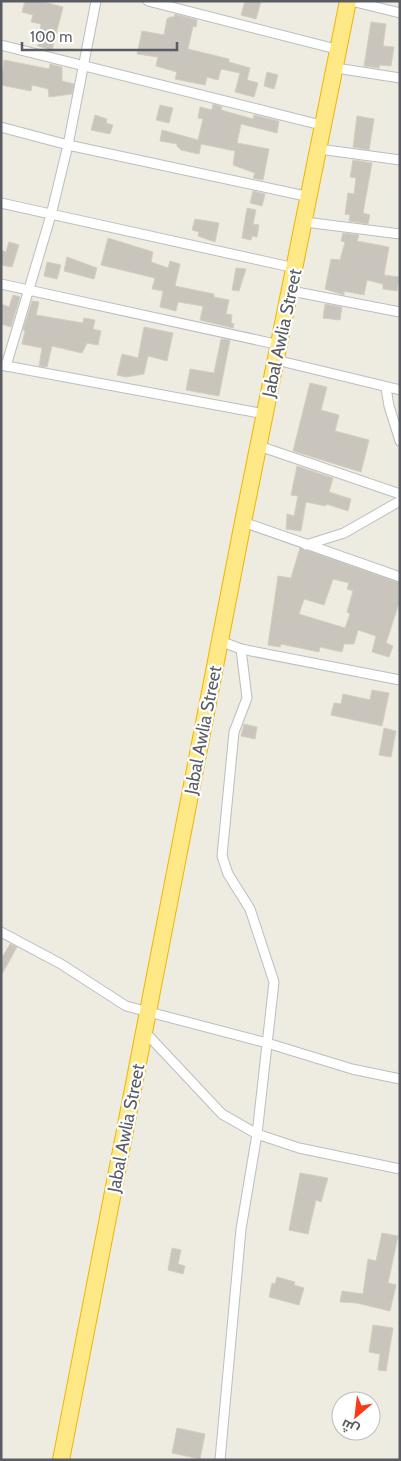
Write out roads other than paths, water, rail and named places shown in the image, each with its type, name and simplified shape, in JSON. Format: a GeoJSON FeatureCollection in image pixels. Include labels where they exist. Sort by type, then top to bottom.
{"type":"FeatureCollection","features":[{"type":"Feature","properties":{"kind":"highway","name":"Jabal Awlia Street"},"geometry":{"type":"LineString","coordinates":[[62,1460],[243,522],[350,1]]}},
{"type":"Feature","properties":{"kind":"street"},"geometry":{"type":"LineString","coordinates":[[96,1],[68,145],[51,216],[30,291],[4,365],[265,414]]}},
{"type":"Feature","properties":{"kind":"street"},"geometry":{"type":"LineString","coordinates":[[148,1],[340,50]]}},
{"type":"Feature","properties":{"kind":"street"},"geometry":{"type":"LineString","coordinates":[[350,1],[400,13]]}},
{"type":"Feature","properties":{"kind":"street"},"geometry":{"type":"LineString","coordinates":[[1,45],[84,64],[325,126]]}},
{"type":"Feature","properties":{"kind":"street"},"geometry":{"type":"LineString","coordinates":[[336,68],[400,78]]}},
{"type":"Feature","properties":{"kind":"street"},"geometry":{"type":"LineString","coordinates":[[1,127],[68,145],[310,197]]}},
{"type":"Feature","properties":{"kind":"street"},"geometry":{"type":"LineString","coordinates":[[319,150],[400,160]]}},
{"type":"Feature","properties":{"kind":"street"},"geometry":{"type":"LineString","coordinates":[[1,203],[51,216],[295,268]]}},
{"type":"Feature","properties":{"kind":"street"},"geometry":{"type":"LineString","coordinates":[[305,222],[400,234]]}},
{"type":"Feature","properties":{"kind":"street"},"geometry":{"type":"LineString","coordinates":[[1,284],[278,352],[386,388],[400,390]]}},
{"type":"Feature","properties":{"kind":"street"},"geometry":{"type":"LineString","coordinates":[[291,291],[400,312]]}},
{"type":"Feature","properties":{"kind":"street"},"geometry":{"type":"LineString","coordinates":[[386,388],[389,406],[400,441]]}},
{"type":"Feature","properties":{"kind":"street"},"geometry":{"type":"LineString","coordinates":[[259,446],[400,494]]}},
{"type":"Feature","properties":{"kind":"street"},"geometry":{"type":"LineString","coordinates":[[306,545],[344,533],[400,501]]}},
{"type":"Feature","properties":{"kind":"street"},"geometry":{"type":"LineString","coordinates":[[243,522],[400,577]]}},
{"type":"Feature","properties":{"kind":"street"},"geometry":{"type":"LineString","coordinates":[[220,641],[241,649],[400,680]]}},
{"type":"Feature","properties":{"kind":"street"},"geometry":{"type":"LineString","coordinates":[[220,1460],[241,1230],[257,1134],[274,982],[250,909],[228,874],[222,856],[234,732],[247,698],[241,649]]}},
{"type":"Feature","properties":{"kind":"street"},"geometry":{"type":"LineString","coordinates":[[1,932],[61,964],[126,1006],[148,1010],[268,1043],[352,1069],[400,1078]]}},
{"type":"Feature","properties":{"kind":"street"},"geometry":{"type":"LineString","coordinates":[[145,1032],[222,1114],[257,1134],[299,1148],[400,1169]]}}]}
